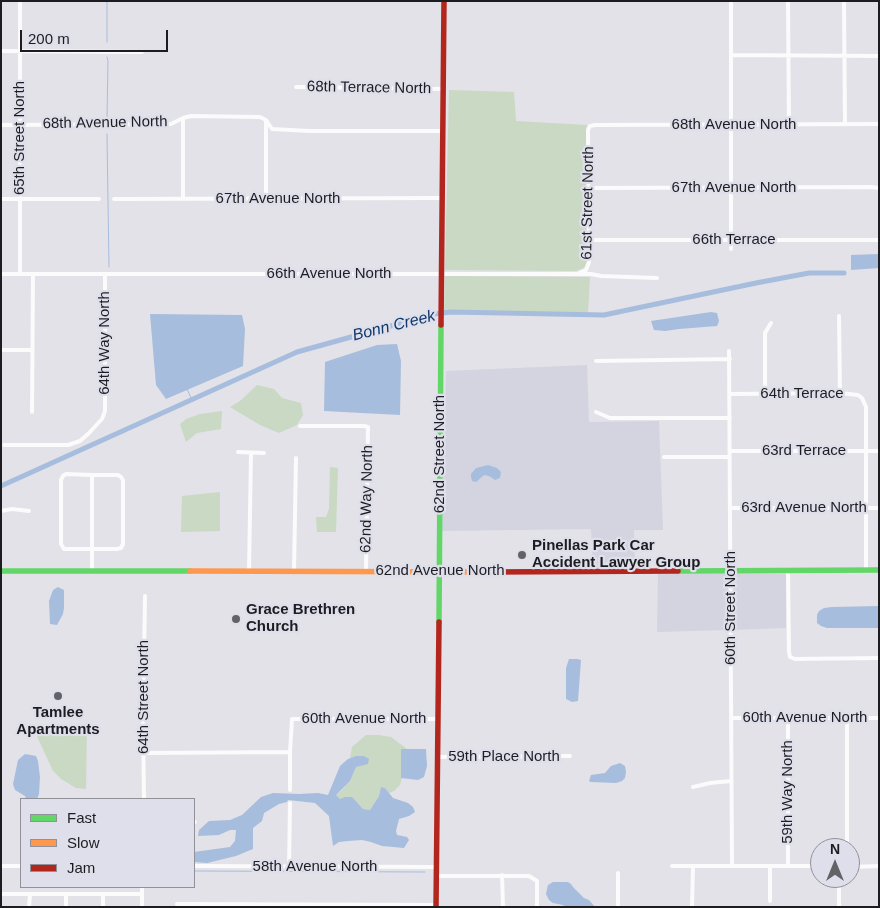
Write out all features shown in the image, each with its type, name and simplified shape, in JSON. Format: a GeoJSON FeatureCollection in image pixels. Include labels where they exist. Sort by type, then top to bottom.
{"type":"FeatureCollection","features":[{"type":"Feature","properties":{"kind":"street","name":"65th Street North"},"geometry":{"type":"LineString","coordinates":[[20,1],[20,274]]}},
{"type":"Feature","properties":{"kind":"street","name":"62nd Street North"},"geometry":{"type":"LineString","coordinates":[[436,906],[444,1]]}},
{"type":"Feature","properties":{"kind":"street"},"geometry":{"type":"LineString","coordinates":[[731,1],[732,249]]}},
{"type":"Feature","properties":{"kind":"street"},"geometry":{"type":"LineString","coordinates":[[788,1],[789,125]]}},
{"type":"Feature","properties":{"kind":"street"},"geometry":{"type":"LineString","coordinates":[[844,1],[846,124]]}},
{"type":"Feature","properties":{"kind":"street"},"geometry":{"type":"LineString","coordinates":[[1,51],[142,52]]}},
{"type":"Feature","properties":{"kind":"street"},"geometry":{"type":"LineString","coordinates":[[732,55],[879,56]]}},
{"type":"Feature","properties":{"kind":"street","name":"68th Terrace North"},"geometry":{"type":"LineString","coordinates":[[296,87],[442,89]]}},
{"type":"Feature","properties":{"kind":"street","name":"68th Avenue North"},"geometry":{"type":"LineString","coordinates":[[1,125],[171,124],[191,116],[260,117],[266,120],[272,129],[309,131],[442,131]]}},
{"type":"Feature","properties":{"kind":"street"},"geometry":{"type":"LineString","coordinates":[[183,118],[183,199]]}},
{"type":"Feature","properties":{"kind":"street"},"geometry":{"type":"LineString","coordinates":[[266,120],[266,199]]}},
{"type":"Feature","properties":{"kind":"street","name":"68th Avenue North"},"geometry":{"type":"LineString","coordinates":[[590,126],[879,124]]}},
{"type":"Feature","properties":{"kind":"street","name":"61st Street North"},"geometry":{"type":"LineString","coordinates":[[577,274],[586,270],[589,262],[588,130],[590,126]]}},
{"type":"Feature","properties":{"kind":"street","name":"67th Avenue North"},"geometry":{"type":"LineString","coordinates":[[589,188],[879,188]]}},
{"type":"Feature","properties":{"kind":"street","name":"67th Avenue North"},"geometry":{"type":"LineString","coordinates":[[114,199],[441,198]]}},
{"type":"Feature","properties":{"kind":"street"},"geometry":{"type":"LineString","coordinates":[[1,199],[99,199]]}},
{"type":"Feature","properties":{"kind":"street","name":"66th Terrace"},"geometry":{"type":"LineString","coordinates":[[589,240],[879,240]]}},
{"type":"Feature","properties":{"kind":"street","name":"66th Avenue North"},"geometry":{"type":"LineString","coordinates":[[1,274],[441,273],[591,274],[657,278]]}},
{"type":"Feature","properties":{"kind":"street"},"geometry":{"type":"LineString","coordinates":[[32,412],[33,274]]}},
{"type":"Feature","properties":{"kind":"street","name":"64th Way North"},"geometry":{"type":"LineString","coordinates":[[4,445],[61,446],[75,444],[96,427],[102,419],[105,411],[105,274]]}},
{"type":"Feature","properties":{"kind":"street"},"geometry":{"type":"LineString","coordinates":[[839,316],[840,393]]}},
{"type":"Feature","properties":{"kind":"street"},"geometry":{"type":"LineString","coordinates":[[765,394],[765,334],[771,323]]}},
{"type":"Feature","properties":{"kind":"street"},"geometry":{"type":"LineString","coordinates":[[1,350],[32,350]]}},
{"type":"Feature","properties":{"kind":"street","name":"60th Street North"},"geometry":{"type":"LineString","coordinates":[[730,351],[732,865]]}},
{"type":"Feature","properties":{"kind":"street"},"geometry":{"type":"LineString","coordinates":[[596,361],[730,359]]}},
{"type":"Feature","properties":{"kind":"street","name":"64th Terrace"},"geometry":{"type":"LineString","coordinates":[[730,394],[840,393],[858,395],[865,402],[866,407],[866,451]]}},
{"type":"Feature","properties":{"kind":"street"},"geometry":{"type":"LineString","coordinates":[[596,412],[610,418],[730,418]]}},
{"type":"Feature","properties":{"kind":"street","name":"62nd Way North"},"geometry":{"type":"LineString","coordinates":[[300,426],[368,427],[366,571]]}},
{"type":"Feature","properties":{"kind":"street","name":"63rd Terrace"},"geometry":{"type":"LineString","coordinates":[[730,451],[879,451]]}},
{"type":"Feature","properties":{"kind":"street"},"geometry":{"type":"LineString","coordinates":[[866,451],[866,570]]}},
{"type":"Feature","properties":{"kind":"street"},"geometry":{"type":"LineString","coordinates":[[238,452],[264,453]]}},
{"type":"Feature","properties":{"kind":"street"},"geometry":{"type":"LineString","coordinates":[[249,571],[251,452]]}},
{"type":"Feature","properties":{"kind":"street"},"geometry":{"type":"LineString","coordinates":[[664,457],[730,457]]}},
{"type":"Feature","properties":{"kind":"street"},"geometry":{"type":"LineString","coordinates":[[294,571],[296,458]]}},
{"type":"Feature","properties":{"kind":"street"},"geometry":{"type":"LineString","coordinates":[[66,474],[92,475],[118,475],[122,477],[123,544],[121,548],[117,549],[64,549],[61,544],[61,480],[66,474]]}},
{"type":"Feature","properties":{"kind":"street"},"geometry":{"type":"LineString","coordinates":[[92,475],[92,571]]}},
{"type":"Feature","properties":{"kind":"street","name":"63rd Avenue North"},"geometry":{"type":"LineString","coordinates":[[730,508],[879,508]]}},
{"type":"Feature","properties":{"kind":"street"},"geometry":{"type":"LineString","coordinates":[[1,511],[12,509],[30,511]]}},
{"type":"Feature","properties":{"kind":"street","name":"62nd Avenue North"},"geometry":{"type":"LineString","coordinates":[[1,571],[879,570]]}},
{"type":"Feature","properties":{"kind":"street"},"geometry":{"type":"LineString","coordinates":[[788,571],[790,657],[879,658]]}},
{"type":"Feature","properties":{"kind":"street","name":"64th Street North"},"geometry":{"type":"LineString","coordinates":[[144,596],[144,798]]}},
{"type":"Feature","properties":{"kind":"street","name":"60th Avenue North"},"geometry":{"type":"LineString","coordinates":[[731,718],[879,718]]}},
{"type":"Feature","properties":{"kind":"street","name":"59th Way North"},"geometry":{"type":"LineString","coordinates":[[788,718],[788,866]]}},
{"type":"Feature","properties":{"kind":"street"},"geometry":{"type":"LineString","coordinates":[[846,718],[847,838]]}},
{"type":"Feature","properties":{"kind":"street","name":"60th Avenue North"},"geometry":{"type":"LineString","coordinates":[[290,752],[292,720],[437,719]]}},
{"type":"Feature","properties":{"kind":"street"},"geometry":{"type":"LineString","coordinates":[[144,753],[290,752],[290,790]]}},
{"type":"Feature","properties":{"kind":"street","name":"59th Place North"},"geometry":{"type":"LineString","coordinates":[[438,757],[570,756]]}},
{"type":"Feature","properties":{"kind":"street"},"geometry":{"type":"LineString","coordinates":[[693,787],[732,781]]}},
{"type":"Feature","properties":{"kind":"street"},"geometry":{"type":"LineString","coordinates":[[289,867],[290,803]]}},
{"type":"Feature","properties":{"kind":"street"},"geometry":{"type":"LineString","coordinates":[[1,866],[20,866]]}},
{"type":"Feature","properties":{"kind":"street","name":"58th Avenue North"},"geometry":{"type":"LineString","coordinates":[[195,866],[436,867]]}},
{"type":"Feature","properties":{"kind":"street"},"geometry":{"type":"LineString","coordinates":[[672,866],[810,866]]}},
{"type":"Feature","properties":{"kind":"street"},"geometry":{"type":"LineString","coordinates":[[692,907],[693,866]]}},
{"type":"Feature","properties":{"kind":"street"},"geometry":{"type":"LineString","coordinates":[[770,866],[770,901]]}},
{"type":"Feature","properties":{"kind":"street"},"geometry":{"type":"LineString","coordinates":[[860,867],[879,866]]}},
{"type":"Feature","properties":{"kind":"street"},"geometry":{"type":"LineString","coordinates":[[618,873],[618,907]]}},
{"type":"Feature","properties":{"kind":"street"},"geometry":{"type":"LineString","coordinates":[[436,876],[529,876],[537,881],[537,907]]}},
{"type":"Feature","properties":{"kind":"street"},"geometry":{"type":"LineString","coordinates":[[502,876],[503,907]]}},
{"type":"Feature","properties":{"kind":"street"},"geometry":{"type":"LineString","coordinates":[[142,888],[142,907]]}},
{"type":"Feature","properties":{"kind":"street"},"geometry":{"type":"LineString","coordinates":[[840,888],[840,907]]}},
{"type":"Feature","properties":{"kind":"street"},"geometry":{"type":"LineString","coordinates":[[1,894],[142,894]]}},
{"type":"Feature","properties":{"kind":"street"},"geometry":{"type":"LineString","coordinates":[[103,894],[103,907]]}},
{"type":"Feature","properties":{"kind":"street"},"geometry":{"type":"LineString","coordinates":[[30,895],[30,907]]}},
{"type":"Feature","properties":{"kind":"street"},"geometry":{"type":"LineString","coordinates":[[66,895],[66,907]]}},
{"type":"Feature","properties":{"kind":"street"},"geometry":{"type":"LineString","coordinates":[[177,904],[202,906],[436,906]]}},
{"type":"Feature","properties":{"kind":"shaded area"},"geometry":{"type":"Polygon","coordinates":[[[587,365],[589,422],[659,421],[663,530],[634,530],[635,567],[593,568],[591,529],[442,531],[446,371],[587,365]]]}},
{"type":"Feature","properties":{"kind":"shaded area"},"geometry":{"type":"Polygon","coordinates":[[[728,573],[728,630],[657,632],[658,574],[728,573]]]}},
{"type":"Feature","properties":{"kind":"shaded area"},"geometry":{"type":"Polygon","coordinates":[[[733,573],[786,574],[786,628],[733,630],[733,573]]]}},
{"type":"Feature","properties":{"kind":"green space"},"geometry":{"type":"Polygon","coordinates":[[[449,90],[514,92],[516,121],[587,125],[587,262],[584,268],[576,271],[445,270],[449,90]]]}},
{"type":"Feature","properties":{"kind":"green space"},"geometry":{"type":"Polygon","coordinates":[[[445,276],[590,277],[588,313],[444,311],[445,276]]]}},
{"type":"Feature","properties":{"kind":"green space"},"geometry":{"type":"Polygon","coordinates":[[[257,385],[274,389],[282,398],[301,403],[303,415],[297,425],[279,433],[260,425],[230,407],[240,401],[257,385]]]}},
{"type":"Feature","properties":{"kind":"green space"},"geometry":{"type":"Polygon","coordinates":[[[222,411],[221,429],[197,433],[186,442],[180,424],[186,419],[200,414],[222,411]]]}},
{"type":"Feature","properties":{"kind":"green space"},"geometry":{"type":"Polygon","coordinates":[[[330,467],[338,468],[336,532],[317,532],[316,517],[326,517],[329,509],[330,467]]]}},
{"type":"Feature","properties":{"kind":"green space"},"geometry":{"type":"Polygon","coordinates":[[[220,492],[220,531],[181,532],[182,496],[220,492]]]}},
{"type":"Feature","properties":{"kind":"green space"},"geometry":{"type":"Polygon","coordinates":[[[87,725],[86,789],[76,788],[61,779],[53,771],[34,726],[87,725]]]}},
{"type":"Feature","properties":{"kind":"green space"},"geometry":{"type":"Polygon","coordinates":[[[366,735],[391,737],[407,749],[402,749],[402,778],[400,785],[389,793],[385,788],[381,787],[379,796],[370,810],[363,809],[352,798],[340,799],[336,795],[350,781],[356,767],[356,756],[350,759],[352,747],[366,735]]]}},
{"type":"Feature","properties":{"kind":"water"},"geometry":{"type":"Polygon","coordinates":[[[879,254],[879,268],[851,270],[851,255],[879,254]]]}},
{"type":"Feature","properties":{"kind":"water"},"geometry":{"type":"Polygon","coordinates":[[[711,312],[717,313],[719,321],[717,326],[665,331],[654,330],[651,321],[711,312]]]}},
{"type":"Feature","properties":{"kind":"water"},"geometry":{"type":"Polygon","coordinates":[[[150,314],[242,315],[245,329],[243,366],[166,399],[156,385],[150,314]]]}},
{"type":"Feature","properties":{"kind":"water"},"geometry":{"type":"Polygon","coordinates":[[[397,344],[401,361],[400,415],[324,411],[325,362],[377,345],[397,344]]]}},
{"type":"Feature","properties":{"kind":"water"},"geometry":{"type":"Polygon","coordinates":[[[488,465],[497,468],[501,472],[500,478],[495,480],[484,475],[476,482],[472,481],[471,474],[476,468],[488,465]]]}},
{"type":"Feature","properties":{"kind":"water"},"geometry":{"type":"Polygon","coordinates":[[[58,587],[64,590],[64,608],[57,625],[50,624],[49,601],[53,590],[58,587]]]}},
{"type":"Feature","properties":{"kind":"water"},"geometry":{"type":"Polygon","coordinates":[[[879,606],[879,628],[827,628],[817,623],[817,615],[824,608],[879,606]]]}},
{"type":"Feature","properties":{"kind":"water"},"geometry":{"type":"Polygon","coordinates":[[[569,659],[581,660],[578,701],[572,702],[566,699],[566,668],[569,659]]]}},
{"type":"Feature","properties":{"kind":"water"},"geometry":{"type":"Polygon","coordinates":[[[401,749],[426,749],[427,766],[424,777],[418,780],[401,778],[401,749]]]}},
{"type":"Feature","properties":{"kind":"water"},"geometry":{"type":"Polygon","coordinates":[[[25,754],[36,756],[40,777],[37,798],[26,798],[15,790],[13,784],[18,760],[25,754]]]}},
{"type":"Feature","properties":{"kind":"water"},"geometry":{"type":"Polygon","coordinates":[[[364,756],[369,759],[368,764],[356,767],[350,781],[336,795],[340,799],[352,797],[363,809],[370,810],[379,796],[381,787],[385,788],[393,798],[408,803],[413,807],[415,812],[399,819],[396,831],[397,835],[407,837],[409,840],[404,848],[382,846],[362,840],[339,842],[333,846],[329,816],[315,803],[288,800],[264,813],[262,821],[253,828],[253,849],[236,856],[207,863],[195,862],[195,852],[230,847],[235,841],[236,830],[230,830],[219,835],[198,836],[199,830],[209,821],[230,820],[242,815],[261,797],[273,793],[318,793],[328,795],[340,766],[348,759],[364,756]]]}},
{"type":"Feature","properties":{"kind":"water"},"geometry":{"type":"Polygon","coordinates":[[[620,763],[625,766],[626,772],[625,778],[622,781],[616,783],[589,781],[591,775],[605,773],[611,766],[620,763]]]}},
{"type":"Feature","properties":{"kind":"water"},"geometry":{"type":"Polygon","coordinates":[[[553,882],[568,882],[595,907],[565,907],[553,903],[546,894],[548,885],[553,882]]]}},
{"type":"Feature","properties":{"kind":"waterway"},"geometry":{"type":"LineString","coordinates":[[107,1],[107,42]]}},
{"type":"Feature","properties":{"kind":"waterway"},"geometry":{"type":"LineString","coordinates":[[107,57],[107,118]]}},
{"type":"Feature","properties":{"kind":"waterway"},"geometry":{"type":"LineString","coordinates":[[107,134],[109,267]]}},
{"type":"Feature","properties":{"kind":"waterway","name":"Bonn Creek"},"geometry":{"type":"LineString","coordinates":[[1,486],[297,352],[434,314],[451,312],[604,315],[809,273],[844,273]]}},
{"type":"Feature","properties":{"kind":"waterway"},"geometry":{"type":"LineString","coordinates":[[187,389],[192,400]]}},
{"type":"Feature","properties":{"kind":"waterway"},"geometry":{"type":"LineString","coordinates":[[195,871],[425,872]]}},
{"type":"Feature","properties":{"kind":"traffic: fast"},"geometry":{"type":"LineString","coordinates":[[439,622],[441,325]]}},
{"type":"Feature","properties":{"kind":"traffic: fast"},"geometry":{"type":"LineString","coordinates":[[678,571],[879,570]]}},
{"type":"Feature","properties":{"kind":"traffic: fast"},"geometry":{"type":"LineString","coordinates":[[1,571],[190,571]]}},
{"type":"Feature","properties":{"kind":"traffic: slow"},"geometry":{"type":"LineString","coordinates":[[190,571],[490,572]]}},
{"type":"Feature","properties":{"kind":"traffic: jam"},"geometry":{"type":"LineString","coordinates":[[441,325],[444,1]]}},
{"type":"Feature","properties":{"kind":"traffic: jam"},"geometry":{"type":"LineString","coordinates":[[490,572],[678,571]]}},
{"type":"Feature","properties":{"kind":"traffic: jam"},"geometry":{"type":"LineString","coordinates":[[436,907],[439,622]]}},
{"type":"Feature","properties":{"kind":"place","name":"Pinellas Park Car Accident Lawyer Group"},"geometry":{"type":"Point","coordinates":[522,555]}},
{"type":"Feature","properties":{"kind":"place","name":"Grace Brethren Church"},"geometry":{"type":"Point","coordinates":[236,619]}},
{"type":"Feature","properties":{"kind":"place","name":"Tamlee Apartments"},"geometry":{"type":"Point","coordinates":[58,696]}}]}
